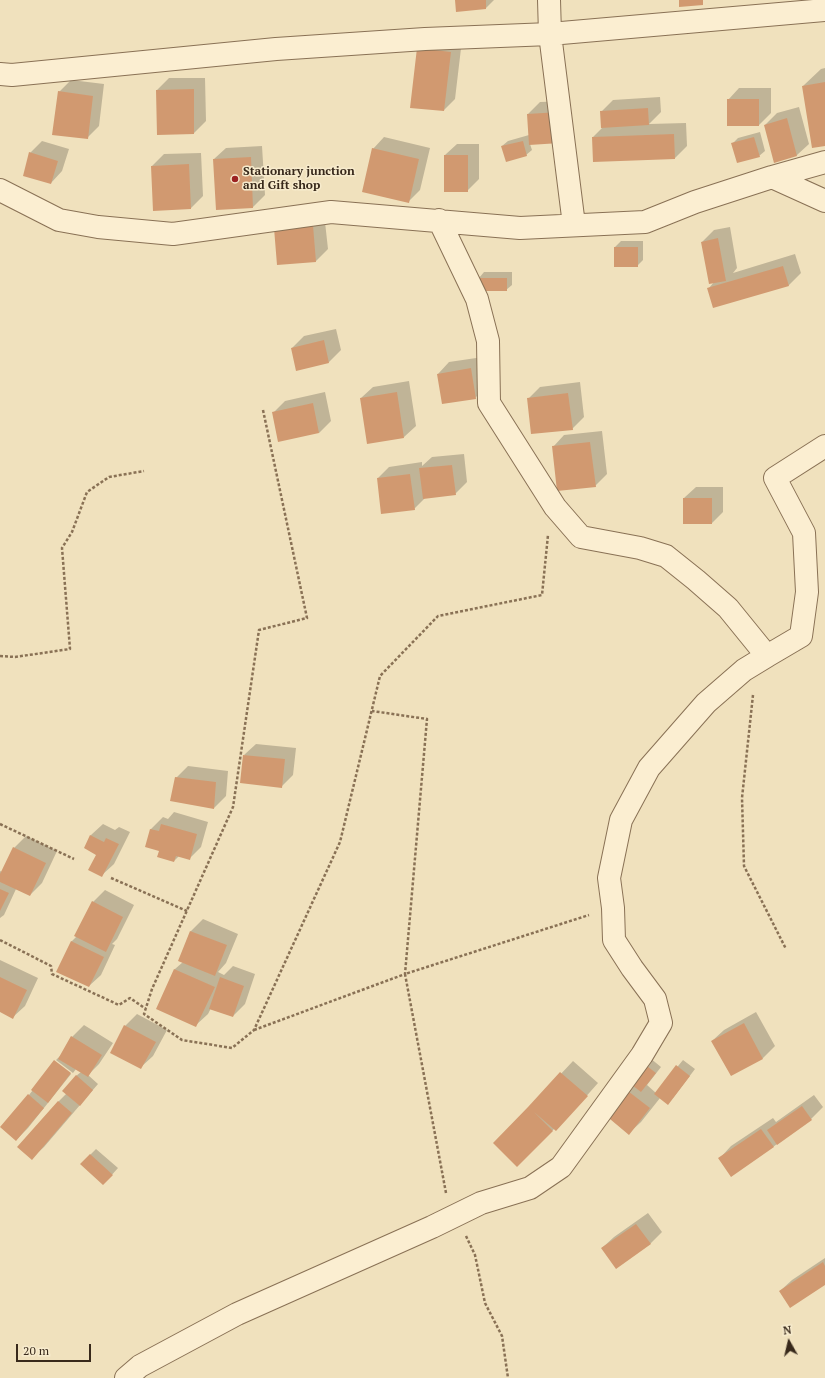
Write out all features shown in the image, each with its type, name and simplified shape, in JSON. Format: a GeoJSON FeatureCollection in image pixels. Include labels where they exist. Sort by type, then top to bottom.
{"type":"FeatureCollection","features":[{"type":"Feature","properties":{"kind":"street"},"geometry":{"type":"LineString","coordinates":[[549,0],[550,34],[574,225]]}},
{"type":"Feature","properties":{"kind":"street"},"geometry":{"type":"LineString","coordinates":[[0,74],[12,75],[284,48],[425,39],[550,34],[825,10]]}},
{"type":"Feature","properties":{"kind":"street"},"geometry":{"type":"LineString","coordinates":[[0,190],[58,220],[98,227],[173,234],[331,212],[520,228],[645,222],[695,202],[772,177],[825,162]]}},
{"type":"Feature","properties":{"kind":"street"},"geometry":{"type":"LineString","coordinates":[[772,177],[825,201]]}},
{"type":"Feature","properties":{"kind":"street"},"geometry":{"type":"LineString","coordinates":[[439,220],[477,299],[488,341],[489,403],[555,507],[581,537],[640,548],[666,556],[728,608],[761,659]]}},
{"type":"Feature","properties":{"kind":"street"},"geometry":{"type":"LineString","coordinates":[[126,1378],[140,1366],[237,1314],[432,1227],[481,1203],[530,1188],[561,1167],[642,1055],[661,1023],[655,998],[632,968],[614,940],[613,908],[608,878],[621,820],[648,768],[706,703],[744,670],[801,636],[807,592],[804,533],[776,478],[825,446]]}},
{"type":"Feature","properties":{"kind":"path"},"geometry":{"type":"LineString","coordinates":[[263,410],[307,618],[259,630],[233,807],[152,989],[144,1014],[182,1040],[232,1048],[254,1030],[405,974],[613,908]]}},
{"type":"Feature","properties":{"kind":"path"},"geometry":{"type":"LineString","coordinates":[[0,656],[15,657],[70,649],[62,548],[72,532],[87,492],[109,477],[144,471]]}},
{"type":"Feature","properties":{"kind":"path"},"geometry":{"type":"LineString","coordinates":[[254,1030],[340,842],[380,676],[438,616],[542,595],[551,500]]}},
{"type":"Feature","properties":{"kind":"path"},"geometry":{"type":"LineString","coordinates":[[761,659],[742,798],[744,866],[786,949]]}},
{"type":"Feature","properties":{"kind":"path"},"geometry":{"type":"LineString","coordinates":[[372,710],[428,719],[405,974],[450,1218],[466,1238],[475,1255],[485,1303],[502,1336],[508,1378]]}},
{"type":"Feature","properties":{"kind":"path"},"geometry":{"type":"LineString","coordinates":[[0,824],[74,859]]}},
{"type":"Feature","properties":{"kind":"path"},"geometry":{"type":"LineString","coordinates":[[111,878],[187,911]]}},
{"type":"Feature","properties":{"kind":"path"},"geometry":{"type":"LineString","coordinates":[[0,940],[51,966],[52,974],[119,1005],[130,998],[146,1009]]}},
{"type":"Feature","properties":{"kind":"building"},"geometry":{"type":"Polygon","coordinates":[[[455,0],[486,0],[486,9],[456,12],[455,0]]]}},
{"type":"Feature","properties":{"kind":"building"},"geometry":{"type":"Polygon","coordinates":[[[679,0],[703,0],[703,5],[679,7],[679,0]]]}},
{"type":"Feature","properties":{"kind":"building"},"geometry":{"type":"Polygon","coordinates":[[[417,48],[451,52],[444,111],[410,108],[417,48]]]}},
{"type":"Feature","properties":{"kind":"building"},"geometry":{"type":"Polygon","coordinates":[[[825,82],[825,146],[812,148],[802,86],[825,82]]]}},
{"type":"Feature","properties":{"kind":"building"},"geometry":{"type":"Polygon","coordinates":[[[194,89],[194,134],[157,135],[156,90],[194,89]]]}},
{"type":"Feature","properties":{"kind":"building"},"geometry":{"type":"Polygon","coordinates":[[[58,91],[93,96],[88,139],[52,135],[58,91]]]}},
{"type":"Feature","properties":{"kind":"building"},"geometry":{"type":"Polygon","coordinates":[[[727,99],[759,99],[759,126],[727,126],[727,99]]]}},
{"type":"Feature","properties":{"kind":"building"},"geometry":{"type":"Polygon","coordinates":[[[648,108],[649,125],[601,128],[600,111],[648,108]]]}},
{"type":"Feature","properties":{"kind":"building"},"geometry":{"type":"Polygon","coordinates":[[[559,112],[560,143],[529,145],[527,114],[559,112]]]}},
{"type":"Feature","properties":{"kind":"building"},"geometry":{"type":"Polygon","coordinates":[[[787,118],[797,156],[774,163],[764,125],[787,118]]]}},
{"type":"Feature","properties":{"kind":"building"},"geometry":{"type":"Polygon","coordinates":[[[674,134],[675,159],[593,162],[592,137],[674,134]]]}},
{"type":"Feature","properties":{"kind":"building"},"geometry":{"type":"Polygon","coordinates":[[[754,137],[760,157],[737,163],[731,143],[754,137]]]}},
{"type":"Feature","properties":{"kind":"building"},"geometry":{"type":"Polygon","coordinates":[[[523,141],[527,156],[506,162],[501,146],[523,141]]]}},
{"type":"Feature","properties":{"kind":"building"},"geometry":{"type":"Polygon","coordinates":[[[372,148],[419,159],[409,203],[362,192],[372,148]]]}},
{"type":"Feature","properties":{"kind":"building"},"geometry":{"type":"Polygon","coordinates":[[[29,152],[58,161],[51,184],[23,176],[29,152]]]}},
{"type":"Feature","properties":{"kind":"building"},"geometry":{"type":"Polygon","coordinates":[[[444,155],[468,155],[468,192],[444,192],[444,155]]]}},
{"type":"Feature","properties":{"kind":"building"},"geometry":{"type":"Polygon","coordinates":[[[251,157],[253,208],[216,210],[213,159],[251,157]]]}},
{"type":"Feature","properties":{"kind":"building"},"geometry":{"type":"Polygon","coordinates":[[[189,164],[191,209],[153,211],[151,166],[189,164]]]}},
{"type":"Feature","properties":{"kind":"building"},"geometry":{"type":"Polygon","coordinates":[[[313,225],[316,262],[277,265],[274,228],[313,225]]]}},
{"type":"Feature","properties":{"kind":"building"},"geometry":{"type":"Polygon","coordinates":[[[718,238],[726,281],[709,284],[701,242],[718,238]]]}},
{"type":"Feature","properties":{"kind":"building"},"geometry":{"type":"Polygon","coordinates":[[[614,247],[638,247],[638,267],[614,267],[614,247]]]}},
{"type":"Feature","properties":{"kind":"building"},"geometry":{"type":"Polygon","coordinates":[[[783,266],[789,286],[713,308],[707,288],[783,266]]]}},
{"type":"Feature","properties":{"kind":"building"},"geometry":{"type":"Polygon","coordinates":[[[478,278],[507,278],[507,291],[478,291],[478,278]]]}},
{"type":"Feature","properties":{"kind":"building"},"geometry":{"type":"Polygon","coordinates":[[[324,340],[329,363],[296,371],[291,348],[324,340]]]}},
{"type":"Feature","properties":{"kind":"building"},"geometry":{"type":"Polygon","coordinates":[[[471,368],[476,399],[442,404],[437,374],[471,368]]]}},
{"type":"Feature","properties":{"kind":"building"},"geometry":{"type":"Polygon","coordinates":[[[397,392],[404,438],[367,444],[360,398],[397,392]]]}},
{"type":"Feature","properties":{"kind":"building"},"geometry":{"type":"Polygon","coordinates":[[[568,393],[573,430],[531,434],[527,398],[568,393]]]}},
{"type":"Feature","properties":{"kind":"building"},"geometry":{"type":"Polygon","coordinates":[[[313,403],[319,433],[278,442],[272,412],[313,403]]]}},
{"type":"Feature","properties":{"kind":"building"},"geometry":{"type":"Polygon","coordinates":[[[590,442],[596,487],[557,491],[552,446],[590,442]]]}},
{"type":"Feature","properties":{"kind":"building"},"geometry":{"type":"Polygon","coordinates":[[[452,465],[456,495],[423,499],[419,468],[452,465]]]}},
{"type":"Feature","properties":{"kind":"building"},"geometry":{"type":"Polygon","coordinates":[[[410,474],[415,510],[381,514],[377,478],[410,474]]]}},
{"type":"Feature","properties":{"kind":"building"},"geometry":{"type":"Polygon","coordinates":[[[683,498],[712,498],[712,524],[683,524],[683,498]]]}},
{"type":"Feature","properties":{"kind":"building"},"geometry":{"type":"Polygon","coordinates":[[[243,755],[285,759],[282,788],[240,783],[243,755]]]}},
{"type":"Feature","properties":{"kind":"building"},"geometry":{"type":"Polygon","coordinates":[[[175,777],[216,782],[214,809],[170,801],[175,777]]]}},
{"type":"Feature","properties":{"kind":"building"},"geometry":{"type":"Polygon","coordinates":[[[161,824],[197,834],[190,860],[176,856],[174,862],[157,857],[159,851],[145,847],[150,829],[159,831],[161,824]]]}},
{"type":"Feature","properties":{"kind":"building"},"geometry":{"type":"Polygon","coordinates":[[[90,835],[104,842],[106,838],[119,844],[102,877],[88,870],[96,855],[84,848],[90,835]]]}},
{"type":"Feature","properties":{"kind":"building"},"geometry":{"type":"Polygon","coordinates":[[[13,847],[46,863],[30,896],[0,882],[0,874],[13,847]]]}},
{"type":"Feature","properties":{"kind":"building"},"geometry":{"type":"Polygon","coordinates":[[[0,889],[9,893],[0,911],[0,889]]]}},
{"type":"Feature","properties":{"kind":"building"},"geometry":{"type":"Polygon","coordinates":[[[92,901],[123,917],[106,952],[74,936],[92,901]]]}},
{"type":"Feature","properties":{"kind":"building"},"geometry":{"type":"Polygon","coordinates":[[[190,931],[227,945],[215,976],[178,961],[190,931]]]}},
{"type":"Feature","properties":{"kind":"building"},"geometry":{"type":"Polygon","coordinates":[[[71,941],[104,957],[89,987],[56,972],[71,941]]]}},
{"type":"Feature","properties":{"kind":"building"},"geometry":{"type":"Polygon","coordinates":[[[174,969],[215,987],[196,1027],[156,1009],[174,969]]]}},
{"type":"Feature","properties":{"kind":"building"},"geometry":{"type":"Polygon","coordinates":[[[0,977],[27,990],[13,1019],[0,1012],[0,977]]]}},
{"type":"Feature","properties":{"kind":"building"},"geometry":{"type":"Polygon","coordinates":[[[220,977],[244,986],[233,1017],[209,1009],[220,977]]]}},
{"type":"Feature","properties":{"kind":"building"},"geometry":{"type":"Polygon","coordinates":[[[744,1023],[763,1059],[731,1076],[711,1041],[744,1023]]]}},
{"type":"Feature","properties":{"kind":"building"},"geometry":{"type":"Polygon","coordinates":[[[124,1025],[156,1042],[141,1069],[110,1053],[124,1025]]]}},
{"type":"Feature","properties":{"kind":"building"},"geometry":{"type":"Polygon","coordinates":[[[71,1036],[102,1055],[88,1077],[58,1059],[71,1036]]]}},
{"type":"Feature","properties":{"kind":"building"},"geometry":{"type":"Polygon","coordinates":[[[54,1060],[71,1073],[48,1103],[31,1090],[54,1060]]]}},
{"type":"Feature","properties":{"kind":"building"},"geometry":{"type":"Polygon","coordinates":[[[643,1063],[656,1073],[641,1092],[628,1082],[643,1063]]]}},
{"type":"Feature","properties":{"kind":"building"},"geometry":{"type":"Polygon","coordinates":[[[676,1065],[690,1076],[668,1105],[654,1094],[676,1065]]]}},
{"type":"Feature","properties":{"kind":"building"},"geometry":{"type":"Polygon","coordinates":[[[560,1072],[588,1096],[556,1131],[534,1112],[553,1131],[517,1167],[493,1143],[560,1072]]]}},
{"type":"Feature","properties":{"kind":"building"},"geometry":{"type":"Polygon","coordinates":[[[76,1075],[93,1090],[80,1106],[62,1091],[76,1075]]]}},
{"type":"Feature","properties":{"kind":"building"},"geometry":{"type":"Polygon","coordinates":[[[624,1088],[650,1108],[629,1135],[604,1114],[624,1088]]]}},
{"type":"Feature","properties":{"kind":"building"},"geometry":{"type":"Polygon","coordinates":[[[28,1094],[44,1108],[16,1141],[0,1127],[28,1094]]]}},
{"type":"Feature","properties":{"kind":"building"},"geometry":{"type":"Polygon","coordinates":[[[58,1101],[72,1113],[32,1160],[17,1147],[58,1101]]]}},
{"type":"Feature","properties":{"kind":"building"},"geometry":{"type":"Polygon","coordinates":[[[802,1106],[812,1120],[777,1145],[767,1130],[802,1106]]]}},
{"type":"Feature","properties":{"kind":"building"},"geometry":{"type":"Polygon","coordinates":[[[761,1129],[774,1147],[731,1177],[718,1158],[761,1129]]]}},
{"type":"Feature","properties":{"kind":"building"},"geometry":{"type":"Polygon","coordinates":[[[90,1154],[113,1175],[103,1185],[80,1164],[90,1154]]]}},
{"type":"Feature","properties":{"kind":"building"},"geometry":{"type":"Polygon","coordinates":[[[636,1224],[651,1244],[616,1269],[601,1248],[636,1224]]]}},
{"type":"Feature","properties":{"kind":"building"},"geometry":{"type":"Polygon","coordinates":[[[823,1262],[825,1266],[825,1285],[790,1308],[779,1291],[823,1262]]]}},
{"type":"Feature","properties":{"kind":"place","name":"Stationary junction and Gift shop"},"geometry":{"type":"Point","coordinates":[235,179]}}]}
